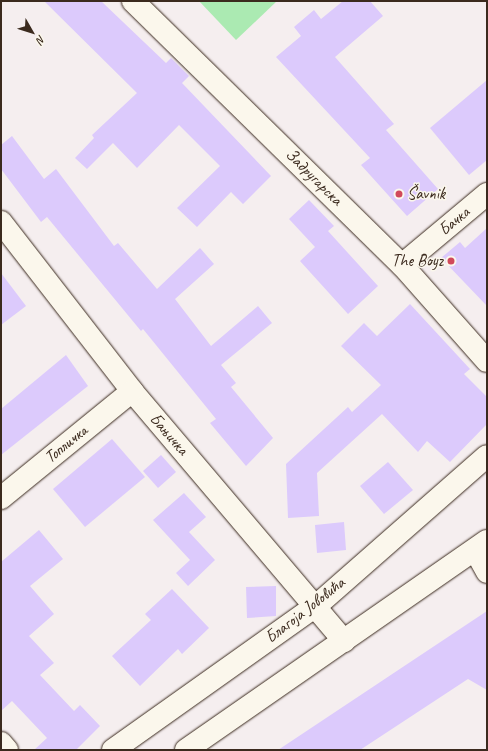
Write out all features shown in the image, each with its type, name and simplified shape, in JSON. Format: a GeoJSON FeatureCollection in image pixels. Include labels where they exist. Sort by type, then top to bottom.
{"type":"FeatureCollection","features":[{"type":"Feature","properties":{"kind":"street","name":"Задругарска"},"geometry":{"type":"LineString","coordinates":[[133,1],[402,265],[487,361]]}},
{"type":"Feature","properties":{"kind":"street","name":"Бачка"},"geometry":{"type":"LineString","coordinates":[[402,265],[487,194]]}},
{"type":"Feature","properties":{"kind":"street","name":"Бањичка"},"geometry":{"type":"LineString","coordinates":[[1,222],[132,391],[316,606],[344,641]]}},
{"type":"Feature","properties":{"kind":"street","name":"Топличка"},"geometry":{"type":"LineString","coordinates":[[1,498],[132,391]]}},
{"type":"Feature","properties":{"kind":"street","name":"Благоја Јововића"},"geometry":{"type":"LineString","coordinates":[[113,750],[316,606],[487,456]]}},
{"type":"Feature","properties":{"kind":"street"},"geometry":{"type":"LineString","coordinates":[[186,750],[481,545],[487,572]]}},
{"type":"Feature","properties":{"kind":"street"},"geometry":{"type":"LineString","coordinates":[[1,743],[7,750]]}},
{"type":"Feature","properties":{"kind":"green space"},"geometry":{"type":"Polygon","coordinates":[[[199,1],[277,1],[236,40],[199,1]]]}},
{"type":"Feature","properties":{"kind":"building"},"geometry":{"type":"Polygon","coordinates":[[[44,1],[101,1],[166,63],[171,58],[189,76],[182,83],[271,176],[243,204],[231,192],[197,227],[177,208],[220,166],[179,125],[137,168],[113,143],[87,169],[75,158],[94,138],[92,135],[137,93],[44,1]]]}},
{"type":"Feature","properties":{"kind":"building"},"geometry":{"type":"Polygon","coordinates":[[[343,1],[370,1],[383,16],[335,57],[394,124],[386,130],[438,189],[407,216],[361,165],[370,158],[276,57],[301,36],[294,27],[314,10],[321,19],[343,1]]]}},
{"type":"Feature","properties":{"kind":"building"},"geometry":{"type":"Polygon","coordinates":[[[487,80],[487,160],[469,175],[430,128],[487,80]]]}},
{"type":"Feature","properties":{"kind":"building"},"geometry":{"type":"Polygon","coordinates":[[[12,136],[44,179],[56,169],[114,246],[118,243],[157,289],[200,248],[214,264],[175,299],[211,346],[258,306],[272,323],[221,365],[236,383],[231,387],[273,438],[246,466],[210,423],[216,419],[143,329],[141,331],[47,217],[41,222],[1,169],[1,145],[12,136]]]}},
{"type":"Feature","properties":{"kind":"building"},"geometry":{"type":"Polygon","coordinates":[[[309,200],[334,226],[328,231],[378,286],[348,314],[300,261],[315,247],[289,219],[309,200]]]}},
{"type":"Feature","properties":{"kind":"building"},"geometry":{"type":"Polygon","coordinates":[[[487,228],[487,306],[441,258],[460,242],[465,248],[487,228]]]}},
{"type":"Feature","properties":{"kind":"building"},"geometry":{"type":"Polygon","coordinates":[[[1,273],[26,306],[1,325],[1,273]]]}},
{"type":"Feature","properties":{"kind":"building"},"geometry":{"type":"Polygon","coordinates":[[[410,304],[470,369],[464,374],[487,397],[487,424],[450,462],[427,441],[418,452],[382,414],[317,473],[319,516],[288,518],[286,464],[348,407],[352,412],[381,385],[341,346],[364,323],[377,336],[410,304]]]}},
{"type":"Feature","properties":{"kind":"building"},"geometry":{"type":"Polygon","coordinates":[[[66,355],[88,386],[1,455],[1,409],[66,355]]]}},
{"type":"Feature","properties":{"kind":"building"},"geometry":{"type":"Polygon","coordinates":[[[112,439],[145,477],[85,527],[53,489],[112,439]]]}},
{"type":"Feature","properties":{"kind":"building"},"geometry":{"type":"Polygon","coordinates":[[[161,455],[176,472],[158,488],[143,471],[161,455]]]}},
{"type":"Feature","properties":{"kind":"building"},"geometry":{"type":"Polygon","coordinates":[[[388,462],[413,490],[384,514],[360,486],[388,462]]]}},
{"type":"Feature","properties":{"kind":"building"},"geometry":{"type":"Polygon","coordinates":[[[184,493],[206,517],[189,532],[215,560],[188,586],[176,573],[190,560],[153,520],[184,493]]]}},
{"type":"Feature","properties":{"kind":"building"},"geometry":{"type":"Polygon","coordinates":[[[344,522],[346,550],[317,553],[315,525],[344,522]]]}},
{"type":"Feature","properties":{"kind":"building"},"geometry":{"type":"Polygon","coordinates":[[[39,530],[63,559],[30,586],[54,614],[29,636],[54,663],[40,675],[74,711],[80,705],[100,726],[76,750],[34,750],[47,738],[12,701],[1,711],[1,562],[39,530]]]}},
{"type":"Feature","properties":{"kind":"building"},"geometry":{"type":"Polygon","coordinates":[[[276,586],[276,616],[247,618],[246,587],[276,586]]]}},
{"type":"Feature","properties":{"kind":"building"},"geometry":{"type":"Polygon","coordinates":[[[172,589],[209,628],[182,654],[178,649],[140,686],[112,656],[151,620],[145,614],[172,589]]]}},
{"type":"Feature","properties":{"kind":"building"},"geometry":{"type":"Polygon","coordinates":[[[487,611],[487,690],[468,679],[360,750],[278,750],[487,611]]]}},
{"type":"Feature","properties":{"kind":"place","name":"Šavnik"},"geometry":{"type":"Point","coordinates":[399,194]}},
{"type":"Feature","properties":{"kind":"place","name":"The Boyz"},"geometry":{"type":"Point","coordinates":[451,261]}}]}
